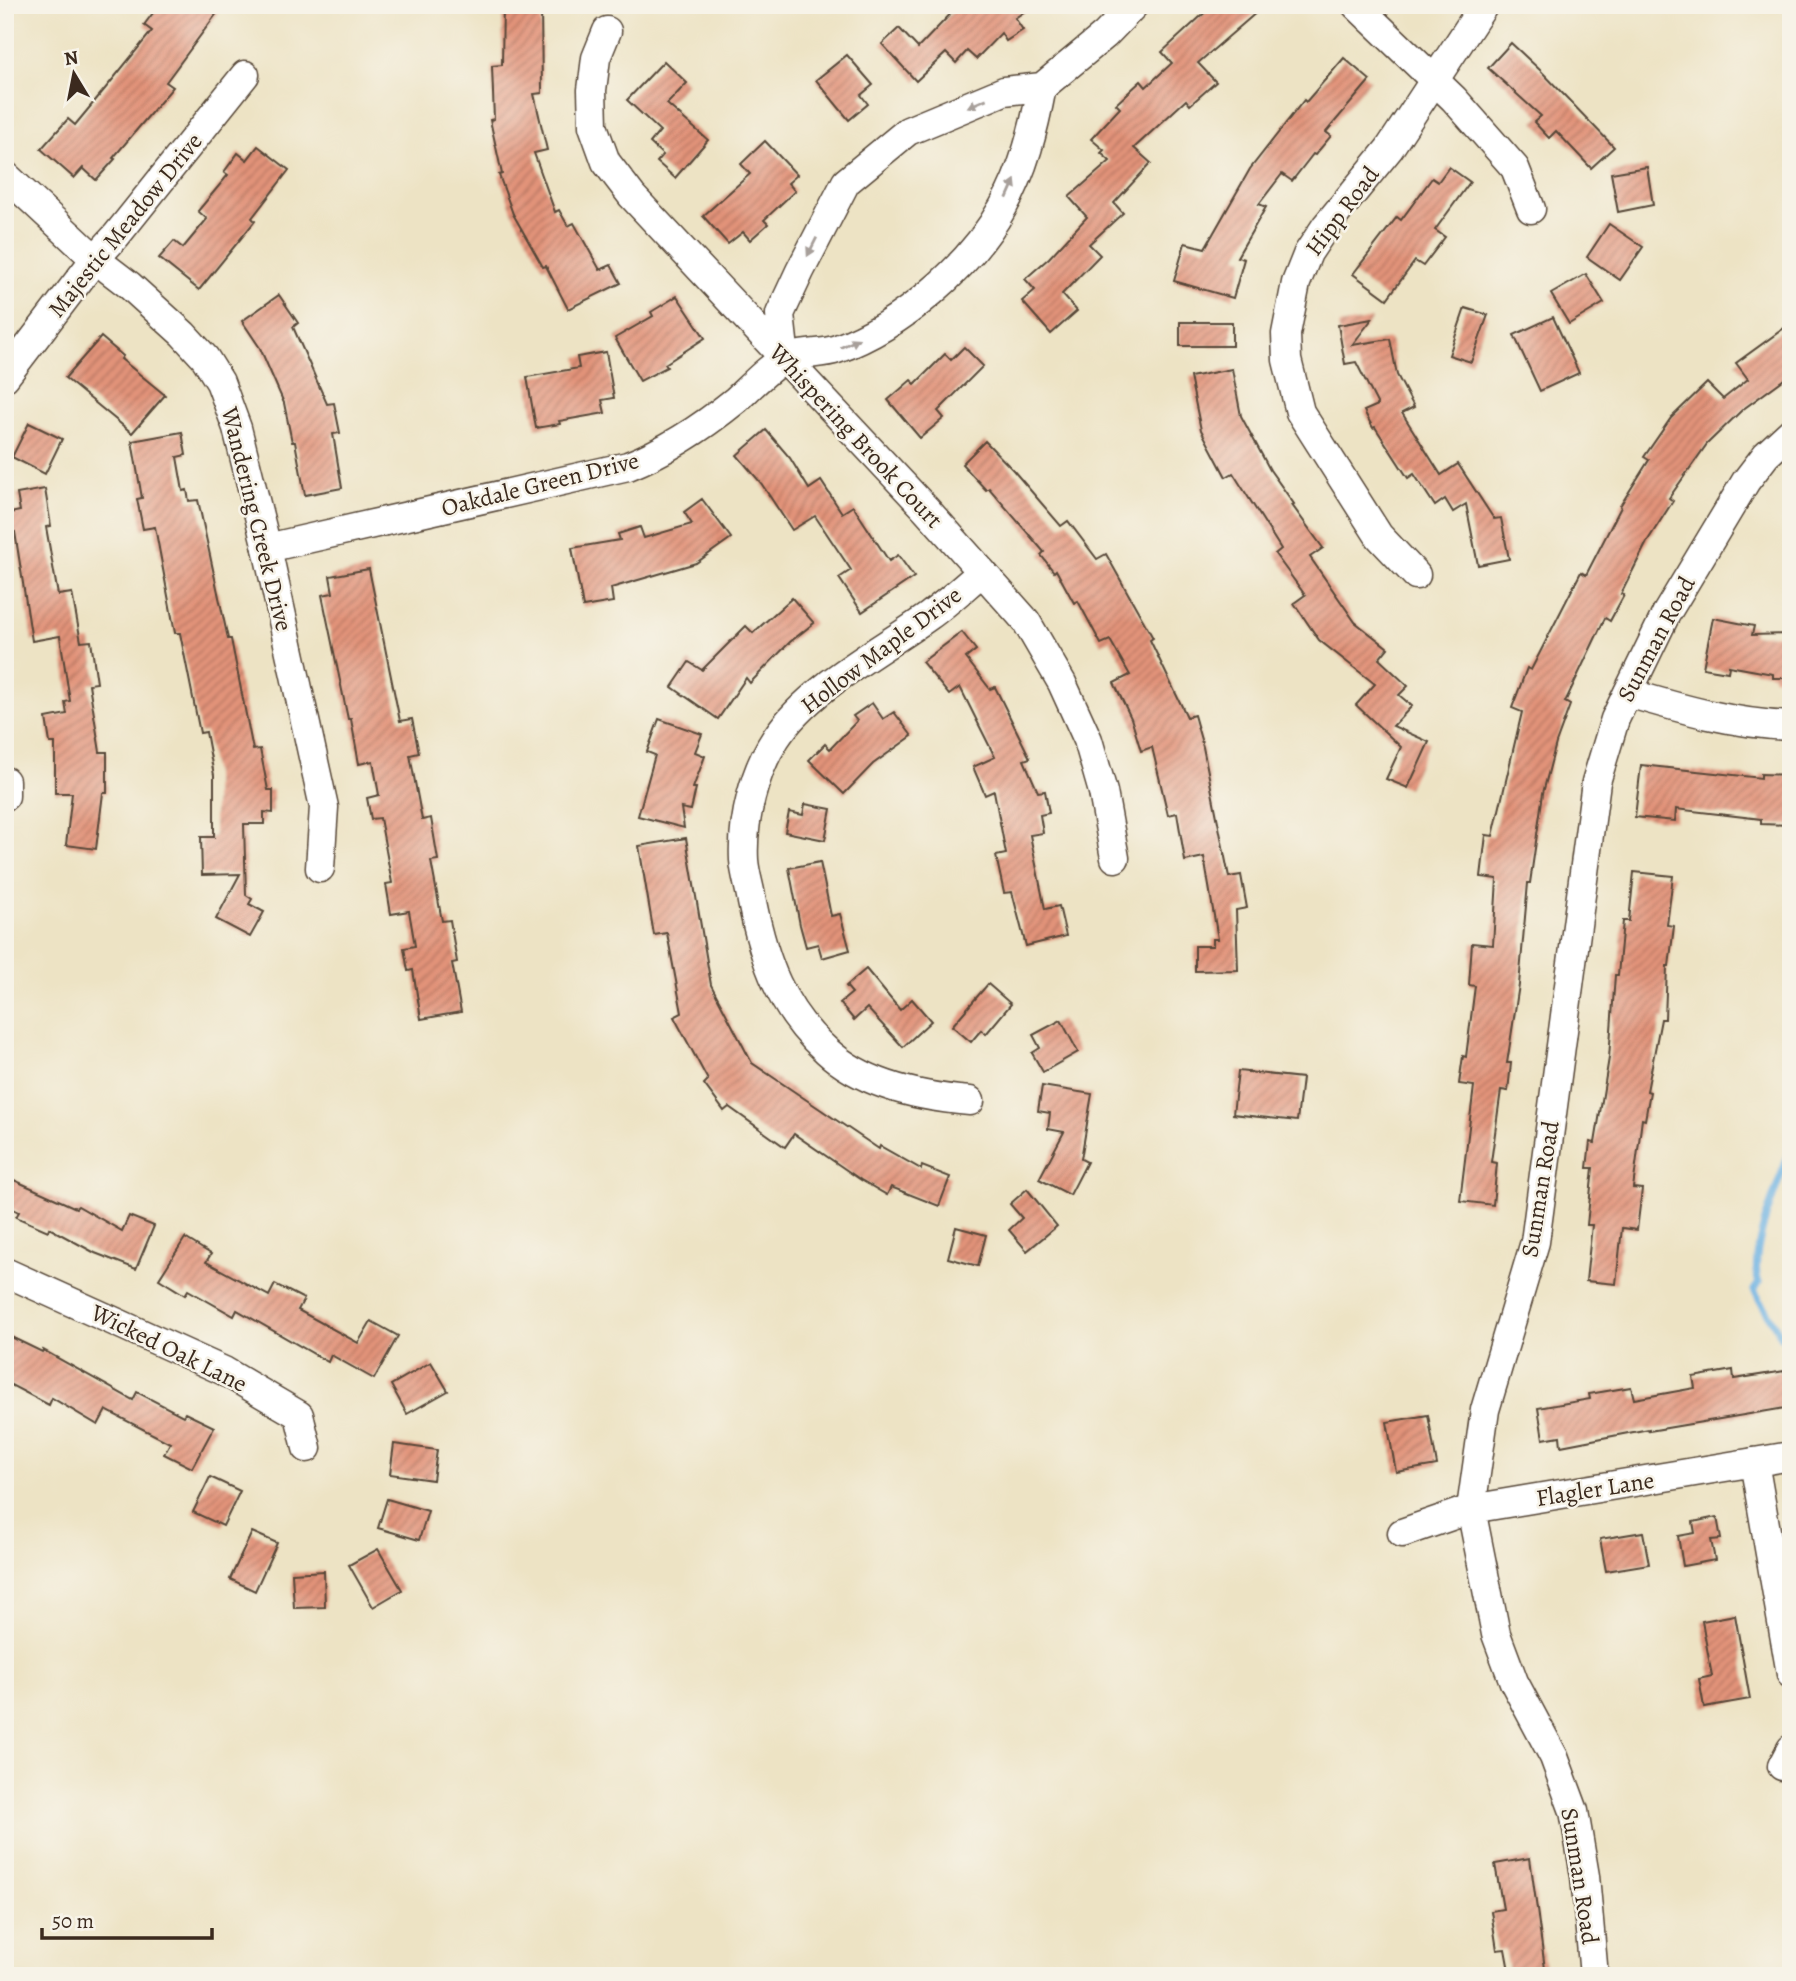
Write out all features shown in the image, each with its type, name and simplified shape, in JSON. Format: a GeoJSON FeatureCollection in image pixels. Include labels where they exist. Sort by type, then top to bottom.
{"type":"FeatureCollection","features":[{"type":"Feature","properties":{"kind":"street"},"geometry":{"type":"LineString","coordinates":[[785,359],[780,314],[846,182],[908,131],[1004,91],[1042,87],[1105,35],[1133,5]]}},
{"type":"Feature","properties":{"kind":"street"},"geometry":{"type":"LineString","coordinates":[[1356,5],[1454,99],[1515,168],[1531,209]]}},
{"type":"Feature","properties":{"kind":"street","name":"Hipp Road"},"geometry":{"type":"LineString","coordinates":[[1416,575],[1379,536],[1300,412],[1287,360],[1286,334],[1293,296],[1308,253],[1326,226],[1390,149],[1484,5]]}},
{"type":"Feature","properties":{"kind":"street","name":"Whispering Brook Court"},"geometry":{"type":"LineString","coordinates":[[607,31],[596,58],[592,90],[593,126],[606,162],[632,196],[926,509],[1026,621],[1062,683],[1088,740],[1103,792],[1115,858]]}},
{"type":"Feature","properties":{"kind":"street","name":"Majestic Meadow Drive"},"geometry":{"type":"LineString","coordinates":[[5,377],[95,259],[246,75]]}},
{"type":"Feature","properties":{"kind":"street","name":"Oakdale Green Drive"},"geometry":{"type":"LineString","coordinates":[[267,548],[628,466],[644,460],[712,419],[785,359],[836,350],[908,312],[943,283],[974,248],[1003,208],[1033,135],[1042,87]]}},
{"type":"Feature","properties":{"kind":"street","name":"Wandering Creek Drive"},"geometry":{"type":"LineString","coordinates":[[5,175],[95,259],[129,285],[183,334],[205,358],[220,382],[237,428],[267,548],[324,807],[320,869]]}},
{"type":"Feature","properties":{"kind":"street","name":"Sunman Road"},"geometry":{"type":"LineString","coordinates":[[1594,1976],[1585,1876],[1574,1811],[1554,1758],[1514,1682],[1496,1634],[1471,1509],[1485,1410],[1535,1242],[1596,782],[1615,719],[1666,614],[1746,481],[1766,455],[1791,432]]}},
{"type":"Feature","properties":{"kind":"street","name":"Hollow Maple Drive"},"geometry":{"type":"LineString","coordinates":[[970,1101],[901,1090],[863,1074],[829,1053],[803,1027],[781,995],[766,960],[744,860],[751,800],[760,770],[776,738],[800,710],[834,682],[931,614],[982,572]]}},
{"type":"Feature","properties":{"kind":"street"},"geometry":{"type":"LineString","coordinates":[[1628,693],[1732,721],[1791,726]]}},
{"type":"Feature","properties":{"kind":"street"},"geometry":{"type":"LineString","coordinates":[[5,781],[5,796]]}},
{"type":"Feature","properties":{"kind":"street","name":"Wicked Oak Lane"},"geometry":{"type":"LineString","coordinates":[[5,1272],[225,1371],[299,1415],[307,1448]]}},
{"type":"Feature","properties":{"kind":"street","name":"Flagler Lane"},"geometry":{"type":"LineString","coordinates":[[1402,1533],[1471,1509],[1791,1456]]}},
{"type":"Feature","properties":{"kind":"street"},"geometry":{"type":"LineString","coordinates":[[1754,1462],[1791,1674]]}},
{"type":"Feature","properties":{"kind":"building"},"geometry":{"type":"Polygon","coordinates":[[[159,5],[223,5],[166,82],[173,87],[113,158],[115,159],[96,180],[83,168],[74,178],[41,149],[68,119],[75,125],[109,84],[152,31],[144,25],[159,5]]]}},
{"type":"Feature","properties":{"kind":"building"},"geometry":{"type":"Polygon","coordinates":[[[503,5],[541,6],[542,93],[534,94],[547,150],[534,153],[555,212],[559,210],[568,226],[574,223],[600,270],[611,265],[621,283],[568,309],[546,266],[543,267],[513,214],[499,175],[502,174],[490,120],[494,119],[492,66],[502,65],[503,5]]]}},
{"type":"Feature","properties":{"kind":"building"},"geometry":{"type":"Polygon","coordinates":[[[959,5],[1034,5],[1015,18],[1023,30],[1006,41],[1001,33],[976,59],[967,51],[956,63],[946,53],[916,81],[882,44],[899,28],[918,48],[959,5]]]}},
{"type":"Feature","properties":{"kind":"building"},"geometry":{"type":"Polygon","coordinates":[[[1213,5],[1265,5],[1198,63],[1216,82],[1190,105],[1186,100],[1134,148],[1151,163],[1114,203],[1123,213],[1089,244],[1100,255],[1062,294],[1077,311],[1051,334],[1022,301],[1035,290],[1025,279],[1049,258],[1087,217],[1069,197],[1110,161],[1101,153],[1104,150],[1091,139],[1120,108],[1116,104],[1141,81],[1146,87],[1172,63],[1162,52],[1213,5]]]}},
{"type":"Feature","properties":{"kind":"building"},"geometry":{"type":"Polygon","coordinates":[[[1511,43],[1614,147],[1591,168],[1556,131],[1549,138],[1534,122],[1541,116],[1488,68],[1511,43]]]}},
{"type":"Feature","properties":{"kind":"building"},"geometry":{"type":"Polygon","coordinates":[[[847,55],[873,85],[861,95],[868,104],[849,120],[816,80],[847,55]]]}},
{"type":"Feature","properties":{"kind":"building"},"geometry":{"type":"Polygon","coordinates":[[[1344,58],[1370,80],[1326,132],[1331,136],[1292,181],[1282,174],[1259,204],[1266,207],[1237,257],[1244,259],[1233,298],[1174,281],[1185,243],[1205,248],[1250,169],[1304,100],[1306,102],[1344,58]]]}},
{"type":"Feature","properties":{"kind":"building"},"geometry":{"type":"Polygon","coordinates":[[[664,61],[687,83],[667,104],[708,140],[675,178],[657,162],[663,155],[650,143],[660,131],[627,100],[664,61]]]}},
{"type":"Feature","properties":{"kind":"building"},"geometry":{"type":"Polygon","coordinates":[[[765,141],[797,175],[788,183],[795,191],[764,220],[768,224],[750,240],[743,232],[728,244],[703,216],[750,174],[741,164],[765,141]]]}},
{"type":"Feature","properties":{"kind":"building"},"geometry":{"type":"Polygon","coordinates":[[[258,146],[289,170],[252,218],[255,221],[199,290],[159,258],[174,241],[183,248],[207,219],[198,211],[228,175],[224,172],[238,153],[247,160],[258,146]]]}},
{"type":"Feature","properties":{"kind":"building"},"geometry":{"type":"Polygon","coordinates":[[[1449,167],[1470,182],[1435,230],[1445,237],[1423,266],[1415,261],[1387,299],[1353,274],[1397,217],[1401,220],[1432,178],[1438,182],[1449,167]]]}},
{"type":"Feature","properties":{"kind":"building"},"geometry":{"type":"Polygon","coordinates":[[[1647,167],[1653,205],[1618,212],[1611,173],[1647,167]]]}},
{"type":"Feature","properties":{"kind":"building"},"geometry":{"type":"Polygon","coordinates":[[[1609,224],[1643,247],[1620,280],[1587,257],[1609,224]]]}},
{"type":"Feature","properties":{"kind":"building"},"geometry":{"type":"Polygon","coordinates":[[[1586,274],[1604,303],[1569,324],[1551,294],[1586,274]]]}},
{"type":"Feature","properties":{"kind":"building"},"geometry":{"type":"Polygon","coordinates":[[[279,295],[298,323],[293,327],[327,404],[334,403],[340,433],[333,434],[342,488],[305,495],[284,403],[260,348],[242,321],[279,295]]]}},
{"type":"Feature","properties":{"kind":"building"},"geometry":{"type":"Polygon","coordinates":[[[677,296],[705,338],[665,364],[667,367],[640,381],[615,338],[653,316],[651,312],[677,296]]]}},
{"type":"Feature","properties":{"kind":"building"},"geometry":{"type":"Polygon","coordinates":[[[1465,308],[1488,315],[1471,362],[1449,355],[1465,308]]]}},
{"type":"Feature","properties":{"kind":"building"},"geometry":{"type":"Polygon","coordinates":[[[1553,317],[1579,373],[1540,391],[1514,335],[1553,317]]]}},
{"type":"Feature","properties":{"kind":"building"},"geometry":{"type":"Polygon","coordinates":[[[1372,319],[1352,345],[1390,339],[1397,375],[1414,407],[1402,413],[1441,475],[1458,464],[1494,519],[1501,518],[1509,559],[1478,565],[1466,504],[1453,512],[1445,499],[1435,506],[1414,474],[1408,478],[1375,427],[1373,428],[1364,411],[1378,405],[1356,362],[1345,364],[1338,325],[1372,319]]]}},
{"type":"Feature","properties":{"kind":"building"},"geometry":{"type":"Polygon","coordinates":[[[1180,322],[1232,322],[1232,346],[1180,346],[1180,322]]]}},
{"type":"Feature","properties":{"kind":"building"},"geometry":{"type":"Polygon","coordinates":[[[1791,323],[1791,374],[1742,410],[1707,444],[1669,498],[1673,501],[1648,540],[1610,621],[1605,618],[1565,702],[1570,705],[1556,743],[1543,793],[1528,883],[1519,985],[1507,1063],[1511,1063],[1508,1091],[1501,1090],[1491,1162],[1497,1163],[1493,1205],[1460,1201],[1474,1086],[1459,1084],[1463,1056],[1466,1057],[1475,986],[1469,985],[1472,943],[1493,945],[1497,879],[1481,877],[1486,835],[1493,836],[1522,712],[1512,708],[1527,668],[1531,670],[1581,572],[1586,575],[1620,506],[1649,460],[1644,457],[1671,418],[1707,383],[1723,399],[1748,379],[1736,363],[1791,323]]]}},
{"type":"Feature","properties":{"kind":"building"},"geometry":{"type":"Polygon","coordinates":[[[101,337],[123,356],[121,359],[165,395],[132,433],[65,378],[101,337]]]}},
{"type":"Feature","properties":{"kind":"building"},"geometry":{"type":"Polygon","coordinates":[[[964,347],[983,366],[938,411],[944,418],[920,438],[888,400],[911,380],[915,384],[945,354],[951,360],[964,347]]]}},
{"type":"Feature","properties":{"kind":"building"},"geometry":{"type":"Polygon","coordinates":[[[606,352],[614,398],[602,400],[605,413],[536,428],[527,377],[579,368],[577,357],[606,352]]]}},
{"type":"Feature","properties":{"kind":"building"},"geometry":{"type":"Polygon","coordinates":[[[1232,369],[1241,416],[1270,470],[1323,548],[1310,557],[1355,622],[1388,648],[1379,659],[1408,686],[1399,695],[1412,706],[1393,726],[1429,742],[1408,788],[1386,779],[1401,747],[1356,705],[1375,684],[1319,640],[1294,603],[1305,595],[1275,554],[1281,549],[1233,473],[1226,477],[1201,430],[1190,377],[1232,369]]]}},
{"type":"Feature","properties":{"kind":"building"},"geometry":{"type":"Polygon","coordinates":[[[29,423],[62,439],[45,474],[12,457],[29,423]]]}},
{"type":"Feature","properties":{"kind":"building"},"geometry":{"type":"Polygon","coordinates":[[[766,430],[790,458],[809,489],[821,481],[842,513],[853,506],[889,561],[898,555],[914,577],[862,612],[839,578],[851,570],[815,516],[792,530],[761,483],[737,455],[766,430]]]}},
{"type":"Feature","properties":{"kind":"building"},"geometry":{"type":"Polygon","coordinates":[[[182,432],[186,455],[177,457],[183,491],[187,490],[189,501],[198,500],[228,639],[231,639],[253,750],[260,749],[268,790],[273,790],[273,813],[264,812],[264,824],[244,824],[246,895],[252,899],[249,904],[264,912],[250,937],[216,919],[240,874],[202,875],[201,837],[214,837],[214,775],[206,732],[200,733],[180,633],[175,633],[155,527],[143,529],[137,499],[142,498],[132,441],[182,432]]]}},
{"type":"Feature","properties":{"kind":"building"},"geometry":{"type":"Polygon","coordinates":[[[985,441],[1061,526],[1068,521],[1097,559],[1106,554],[1153,638],[1150,640],[1187,717],[1194,715],[1229,877],[1241,875],[1247,908],[1236,910],[1238,970],[1195,971],[1195,946],[1213,946],[1213,939],[1218,939],[1204,857],[1185,861],[1177,813],[1168,815],[1152,747],[1141,751],[1131,718],[1114,683],[1130,675],[1110,640],[1101,644],[1078,601],[1074,603],[1056,570],[1054,572],[1041,555],[1044,552],[989,488],[986,490],[962,464],[985,441]]]}},
{"type":"Feature","properties":{"kind":"building"},"geometry":{"type":"Polygon","coordinates":[[[45,489],[51,526],[46,527],[58,595],[72,593],[81,642],[91,641],[97,683],[89,684],[100,752],[107,752],[107,793],[103,793],[96,849],[66,845],[72,793],[55,793],[55,743],[50,743],[46,718],[67,714],[65,702],[70,701],[60,636],[32,641],[15,532],[5,534],[5,514],[20,511],[17,494],[45,489]]]}},
{"type":"Feature","properties":{"kind":"building"},"geometry":{"type":"Polygon","coordinates":[[[702,499],[731,538],[696,563],[611,588],[613,602],[583,607],[572,548],[620,540],[618,534],[640,527],[644,538],[692,524],[684,512],[702,499]]]}},
{"type":"Feature","properties":{"kind":"building"},"geometry":{"type":"Polygon","coordinates":[[[369,569],[400,721],[412,719],[419,753],[410,755],[422,820],[431,818],[438,860],[431,861],[442,921],[450,920],[457,962],[452,963],[461,1012],[421,1019],[413,970],[408,971],[404,948],[415,946],[409,911],[391,914],[386,884],[392,883],[380,818],[371,819],[367,798],[379,795],[373,761],[359,764],[322,595],[333,593],[330,576],[369,569]]]}},
{"type":"Feature","properties":{"kind":"building"},"geometry":{"type":"Polygon","coordinates":[[[792,598],[814,623],[790,642],[750,683],[746,678],[718,719],[672,687],[689,662],[702,670],[746,626],[753,633],[792,598]]]}},
{"type":"Feature","properties":{"kind":"building"},"geometry":{"type":"Polygon","coordinates":[[[1713,618],[1754,626],[1752,635],[1791,634],[1791,678],[1773,678],[1773,674],[1729,666],[1728,672],[1703,668],[1713,618]]]}},
{"type":"Feature","properties":{"kind":"building"},"geometry":{"type":"Polygon","coordinates":[[[962,632],[976,650],[966,658],[990,689],[995,687],[1030,758],[1024,760],[1038,792],[1045,791],[1049,813],[1040,815],[1043,833],[1030,835],[1045,909],[1059,906],[1066,936],[1026,946],[1012,892],[1004,893],[996,856],[1006,854],[994,791],[985,795],[973,767],[995,757],[960,687],[949,695],[922,662],[962,632]]]}},
{"type":"Feature","properties":{"kind":"building"},"geometry":{"type":"Polygon","coordinates":[[[872,703],[883,719],[894,712],[912,736],[873,764],[844,794],[809,760],[825,744],[830,749],[857,721],[853,716],[872,703]]]}},
{"type":"Feature","properties":{"kind":"building"},"geometry":{"type":"Polygon","coordinates":[[[659,719],[702,734],[695,752],[705,756],[693,788],[696,788],[691,810],[681,808],[684,828],[638,816],[655,755],[647,752],[659,719]]]}},
{"type":"Feature","properties":{"kind":"building"},"geometry":{"type":"Polygon","coordinates":[[[1641,765],[1761,778],[1761,774],[1791,775],[1791,825],[1761,824],[1761,819],[1676,809],[1675,821],[1635,817],[1641,765]]]}},
{"type":"Feature","properties":{"kind":"building"},"geometry":{"type":"Polygon","coordinates":[[[805,804],[831,809],[825,840],[785,832],[789,812],[803,815],[805,804]]]}},
{"type":"Feature","properties":{"kind":"building"},"geometry":{"type":"Polygon","coordinates":[[[686,838],[711,985],[752,1063],[879,1149],[880,1146],[921,1169],[922,1166],[950,1177],[939,1206],[891,1187],[887,1195],[794,1134],[785,1147],[729,1107],[724,1111],[704,1084],[708,1080],[674,1017],[682,1013],[667,933],[654,935],[639,846],[686,838]]]}},
{"type":"Feature","properties":{"kind":"building"},"geometry":{"type":"Polygon","coordinates":[[[820,862],[831,916],[840,914],[850,950],[822,958],[818,944],[806,947],[789,868],[820,862]]]}},
{"type":"Feature","properties":{"kind":"building"},"geometry":{"type":"Polygon","coordinates":[[[1634,872],[1673,876],[1667,925],[1674,926],[1667,966],[1665,1019],[1661,1019],[1647,1091],[1650,1092],[1645,1120],[1642,1119],[1633,1188],[1642,1189],[1637,1230],[1622,1228],[1616,1284],[1586,1281],[1592,1225],[1587,1225],[1593,1168],[1587,1168],[1590,1142],[1595,1143],[1609,1058],[1615,975],[1618,975],[1623,921],[1629,921],[1634,872]]]}},
{"type":"Feature","properties":{"kind":"building"},"geometry":{"type":"Polygon","coordinates":[[[866,969],[900,1010],[912,999],[931,1021],[903,1047],[867,1008],[854,1020],[840,1003],[852,993],[846,986],[866,969]]]}},
{"type":"Feature","properties":{"kind":"building"},"geometry":{"type":"Polygon","coordinates":[[[988,984],[1011,1004],[986,1034],[981,1030],[971,1042],[952,1026],[988,984]]]}},
{"type":"Feature","properties":{"kind":"building"},"geometry":{"type":"Polygon","coordinates":[[[1061,1020],[1078,1052],[1043,1072],[1032,1053],[1040,1048],[1033,1035],[1061,1020]]]}},
{"type":"Feature","properties":{"kind":"building"},"geometry":{"type":"Polygon","coordinates":[[[1238,1071],[1302,1078],[1297,1121],[1233,1114],[1238,1071]]]}},
{"type":"Feature","properties":{"kind":"building"},"geometry":{"type":"Polygon","coordinates":[[[1042,1086],[1092,1094],[1081,1159],[1087,1162],[1070,1195],[1039,1179],[1064,1132],[1048,1129],[1050,1113],[1038,1111],[1042,1086]]]}},
{"type":"Feature","properties":{"kind":"building"},"geometry":{"type":"Polygon","coordinates":[[[5,1176],[76,1208],[78,1206],[122,1231],[129,1216],[154,1226],[136,1269],[95,1253],[49,1228],[48,1231],[16,1217],[19,1212],[5,1205],[5,1176]]]}},
{"type":"Feature","properties":{"kind":"building"},"geometry":{"type":"Polygon","coordinates":[[[1027,1189],[1057,1226],[1027,1251],[1009,1230],[1022,1218],[1010,1204],[1027,1189]]]}},
{"type":"Feature","properties":{"kind":"building"},"geometry":{"type":"Polygon","coordinates":[[[956,1227],[986,1235],[978,1266],[948,1258],[956,1227]]]}},
{"type":"Feature","properties":{"kind":"building"},"geometry":{"type":"Polygon","coordinates":[[[185,1238],[211,1254],[206,1262],[269,1296],[275,1284],[304,1299],[298,1310],[358,1343],[371,1321],[398,1336],[374,1379],[331,1355],[328,1362],[237,1310],[234,1316],[188,1290],[185,1295],[159,1279],[185,1238]]]}},
{"type":"Feature","properties":{"kind":"building"},"geometry":{"type":"Polygon","coordinates":[[[5,1334],[42,1352],[43,1350],[133,1400],[137,1392],[183,1416],[185,1413],[214,1427],[192,1468],[164,1454],[170,1443],[106,1410],[98,1425],[52,1398],[49,1405],[5,1382],[5,1334]]]}},
{"type":"Feature","properties":{"kind":"building"},"geometry":{"type":"Polygon","coordinates":[[[431,1362],[448,1391],[407,1414],[391,1385],[431,1362]]]}},
{"type":"Feature","properties":{"kind":"building"},"geometry":{"type":"Polygon","coordinates":[[[1733,1370],[1734,1379],[1785,1371],[1791,1407],[1561,1446],[1560,1436],[1543,1439],[1538,1408],[1590,1399],[1589,1394],[1631,1387],[1634,1399],[1695,1388],[1693,1377],[1733,1370]]]}},
{"type":"Feature","properties":{"kind":"building"},"geometry":{"type":"Polygon","coordinates":[[[1428,1415],[1437,1465],[1396,1472],[1387,1422],[1428,1415]]]}},
{"type":"Feature","properties":{"kind":"building"},"geometry":{"type":"Polygon","coordinates":[[[394,1444],[437,1450],[433,1480],[390,1474],[394,1444]]]}},
{"type":"Feature","properties":{"kind":"building"},"geometry":{"type":"Polygon","coordinates":[[[210,1477],[240,1491],[223,1526],[193,1512],[210,1477]]]}},
{"type":"Feature","properties":{"kind":"building"},"geometry":{"type":"Polygon","coordinates":[[[387,1499],[428,1511],[419,1540],[378,1528],[387,1499]]]}},
{"type":"Feature","properties":{"kind":"building"},"geometry":{"type":"Polygon","coordinates":[[[1717,1517],[1721,1539],[1711,1540],[1715,1560],[1683,1566],[1678,1536],[1695,1533],[1693,1522],[1717,1517]]]}},
{"type":"Feature","properties":{"kind":"building"},"geometry":{"type":"Polygon","coordinates":[[[252,1532],[277,1543],[255,1591],[230,1579],[252,1532]]]}},
{"type":"Feature","properties":{"kind":"building"},"geometry":{"type":"Polygon","coordinates":[[[1643,1532],[1649,1564],[1606,1571],[1600,1539],[1643,1532]]]}},
{"type":"Feature","properties":{"kind":"building"},"geometry":{"type":"Polygon","coordinates":[[[378,1549],[402,1590],[373,1607],[349,1565],[378,1549]]]}},
{"type":"Feature","properties":{"kind":"building"},"geometry":{"type":"Polygon","coordinates":[[[324,1571],[325,1607],[294,1608],[292,1573],[324,1571]]]}},
{"type":"Feature","properties":{"kind":"building"},"geometry":{"type":"Polygon","coordinates":[[[1735,1615],[1750,1699],[1704,1707],[1699,1679],[1712,1676],[1702,1621],[1735,1615]]]}},
{"type":"Feature","properties":{"kind":"building"},"geometry":{"type":"Polygon","coordinates":[[[1530,1858],[1546,1976],[1510,1976],[1505,1949],[1497,1950],[1491,1911],[1503,1909],[1495,1864],[1530,1858]]]}},
{"type":"Feature","properties":{"kind":"waterway"},"geometry":{"type":"LineString","coordinates":[[1791,1148],[1761,1236],[1756,1270],[1759,1283],[1754,1290],[1781,1336],[1791,1340]]}}]}
